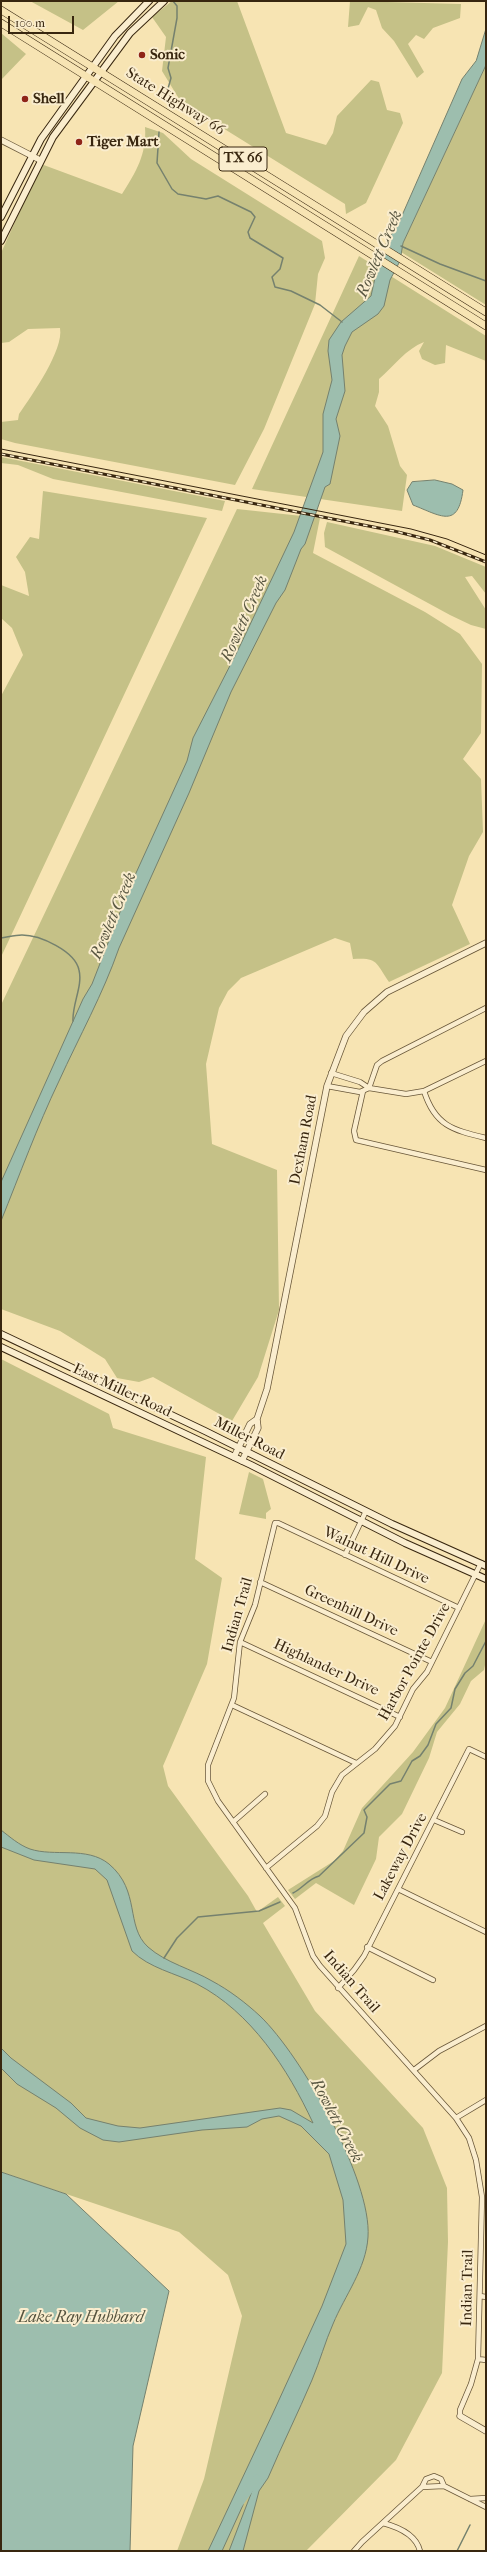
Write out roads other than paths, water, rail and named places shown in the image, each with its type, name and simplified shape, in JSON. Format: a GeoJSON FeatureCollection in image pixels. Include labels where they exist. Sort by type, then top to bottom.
{"type":"FeatureCollection","features":[{"type":"Feature","properties":{"kind":"main road"},"geometry":{"type":"LineString","coordinates":[[1,217],[40,139],[114,36],[149,1]]}},
{"type":"Feature","properties":{"kind":"main road"},"geometry":{"type":"LineString","coordinates":[[1,241],[40,160],[53,137],[130,33],[147,15],[164,1]]}},
{"type":"Feature","properties":{"kind":"main road","name":"State Highway 66"},"geometry":{"type":"LineString","coordinates":[[1,10],[338,218],[486,312]]}},
{"type":"Feature","properties":{"kind":"main road","name":"State Highway 66"},"geometry":{"type":"LineString","coordinates":[[1,23],[486,326]]}},
{"type":"Feature","properties":{"kind":"main road","name":"Miller Road"},"geometry":{"type":"LineString","coordinates":[[1,1334],[366,1511],[483,1564]]}},
{"type":"Feature","properties":{"kind":"main road","name":"East Miller Road"},"geometry":{"type":"LineString","coordinates":[[1,1347],[138,1414],[234,1457]]}},
{"type":"Feature","properties":{"kind":"main road","name":"Miller Road"},"geometry":{"type":"LineString","coordinates":[[234,1457],[361,1522],[486,1579]]}},
{"type":"Feature","properties":{"kind":"street"},"geometry":{"type":"LineString","coordinates":[[1,140],[40,160]]}},
{"type":"Feature","properties":{"kind":"street","name":"Dexham Road"},"geometry":{"type":"LineString","coordinates":[[242,1461],[258,1428],[257,1419],[267,1390],[327,1086],[346,1036],[372,1004],[396,986],[486,943]]}},
{"type":"Feature","properties":{"kind":"street"},"geometry":{"type":"LineString","coordinates":[[327,1086],[363,1092],[369,1088],[377,1065],[386,1058],[486,1008]]}},
{"type":"Feature","properties":{"kind":"street"},"geometry":{"type":"LineString","coordinates":[[331,1073],[360,1082],[369,1088],[399,1094],[424,1091],[486,1061]]}},
{"type":"Feature","properties":{"kind":"street"},"geometry":{"type":"LineString","coordinates":[[424,1091],[431,1109],[444,1124],[453,1129],[486,1138]]}},
{"type":"Feature","properties":{"kind":"street"},"geometry":{"type":"LineString","coordinates":[[363,1092],[354,1131],[356,1140],[486,1170]]}},
{"type":"Feature","properties":{"kind":"street","name":"Dexham Road"},"geometry":{"type":"LineString","coordinates":[[234,1457],[250,1424],[257,1419]]}},
{"type":"Feature","properties":{"kind":"street"},"geometry":{"type":"LineString","coordinates":[[345,1555],[366,1511]]}},
{"type":"Feature","properties":{"kind":"street","name":"Indian Trail"},"geometry":{"type":"LineString","coordinates":[[282,1525],[275,1524],[272,1528],[251,1615],[240,1642],[236,1688],[232,1705],[214,1748],[208,1773],[212,1790],[233,1822],[295,1908],[313,1956],[338,1988],[456,2118],[469,2138],[476,2160],[484,2197],[478,2359],[471,2384],[460,2410],[460,2416]]}},
{"type":"Feature","properties":{"kind":"street","name":"Walnut Hill Drive"},"geometry":{"type":"LineString","coordinates":[[282,1525],[459,1608]]}},
{"type":"Feature","properties":{"kind":"street","name":"Harbor Pointe Drive"},"geometry":{"type":"LineString","coordinates":[[266,1868],[317,1826],[325,1816],[337,1782],[356,1763],[375,1749],[400,1717],[414,1688],[432,1662],[475,1574],[483,1564]]}},
{"type":"Feature","properties":{"kind":"street","name":"Greenhill Drive"},"geometry":{"type":"LineString","coordinates":[[260,1582],[432,1662]]}},
{"type":"Feature","properties":{"kind":"street","name":"Highlander Drive"},"geometry":{"type":"LineString","coordinates":[[240,1642],[400,1717]]}},
{"type":"Feature","properties":{"kind":"street"},"geometry":{"type":"LineString","coordinates":[[232,1705],[356,1763]]}},
{"type":"Feature","properties":{"kind":"street","name":"Lakeway Drive"},"geometry":{"type":"LineString","coordinates":[[338,1988],[354,1970],[368,1947],[469,1749],[486,1757]]}},
{"type":"Feature","properties":{"kind":"street"},"geometry":{"type":"LineString","coordinates":[[233,1822],[265,1794]]}},
{"type":"Feature","properties":{"kind":"street"},"geometry":{"type":"LineString","coordinates":[[434,1820],[462,1832]]}},
{"type":"Feature","properties":{"kind":"street"},"geometry":{"type":"LineString","coordinates":[[398,1889],[486,1932]]}},
{"type":"Feature","properties":{"kind":"street"},"geometry":{"type":"LineString","coordinates":[[368,1947],[433,1980]]}},
{"type":"Feature","properties":{"kind":"street"},"geometry":{"type":"LineString","coordinates":[[414,2070],[439,2051],[486,2026]]}},
{"type":"Feature","properties":{"kind":"street"},"geometry":{"type":"LineString","coordinates":[[456,2118],[486,2100]]}},
{"type":"Feature","properties":{"kind":"street"},"geometry":{"type":"LineString","coordinates":[[480,2296],[486,2297]]}},
{"type":"Feature","properties":{"kind":"street"},"geometry":{"type":"LineString","coordinates":[[478,2359],[486,2360]]}},
{"type":"Feature","properties":{"kind":"street"},"geometry":{"type":"LineString","coordinates":[[460,2416],[486,2431]]}},
{"type":"Feature","properties":{"kind":"street"},"geometry":{"type":"LineString","coordinates":[[354,2551],[422,2487],[426,2478],[434,2476],[441,2479],[444,2486]]}},
{"type":"Feature","properties":{"kind":"street"},"geometry":{"type":"LineString","coordinates":[[422,2487],[444,2486],[486,2507]]}},
{"type":"Feature","properties":{"kind":"street"},"geometry":{"type":"LineString","coordinates":[[470,2499],[486,2498]]}},
{"type":"Feature","properties":{"kind":"street"},"geometry":{"type":"LineString","coordinates":[[383,2524],[396,2526],[406,2533],[416,2541],[420,2551]]}},
{"type":"Feature","properties":{"kind":"water"},"geometry":{"type":"Polygon","coordinates":[[[486,29],[486,65],[403,243],[400,261],[390,280],[384,306],[378,314],[352,332],[345,346],[342,355],[345,391],[336,419],[340,436],[330,484],[325,487],[305,544],[301,549],[285,590],[276,603],[231,692],[189,793],[119,948],[106,982],[43,1116],[1,1221],[1,1182],[83,999],[92,984],[131,884],[187,761],[193,738],[238,650],[294,532],[323,452],[323,414],[332,380],[328,351],[329,340],[341,322],[371,296],[375,278],[376,261],[400,220],[462,79],[476,61],[486,29]]]}},
{"type":"Feature","properties":{"kind":"water"},"geometry":{"type":"Polygon","coordinates":[[[435,480],[452,484],[463,490],[461,502],[457,510],[452,515],[447,516],[432,513],[413,505],[407,490],[412,482],[435,480]]]}},
{"type":"Feature","properties":{"kind":"water"},"geometry":{"type":"Polygon","coordinates":[[[1,1830],[18,1843],[30,1849],[49,1852],[81,1853],[91,1855],[109,1864],[119,1874],[125,1885],[137,1929],[141,1939],[148,1947],[155,1953],[171,1962],[204,1977],[231,1993],[260,2016],[277,2034],[295,2059],[331,2120],[359,2184],[366,2213],[368,2237],[363,2260],[327,2338],[315,2373],[301,2405],[268,2478],[259,2491],[243,2551],[229,2551],[254,2486],[243,2493],[243,2505],[222,2551],[208,2551],[322,2306],[346,2244],[343,2200],[329,2154],[301,2126],[279,2116],[262,2119],[247,2127],[202,2130],[119,2142],[103,2140],[80,2128],[56,2108],[17,2084],[1,2068],[1,2048],[11,2058],[71,2103],[86,2118],[118,2126],[140,2128],[280,2108],[291,2110],[313,2123],[292,2082],[280,2063],[251,2026],[216,1996],[197,1984],[146,1962],[132,1951],[107,1880],[95,1869],[34,1860],[1,1847],[1,1830]]]}},
{"type":"Feature","properties":{"kind":"water","name":"Lake Ray Hubbard"},"geometry":{"type":"Polygon","coordinates":[[[1,2172],[66,2194],[169,2291],[133,2446],[130,2551],[1,2551],[1,2172]]]}},
{"type":"Feature","properties":{"kind":"waterway"},"geometry":{"type":"LineString","coordinates":[[165,99],[171,78],[168,68],[177,18],[177,6],[173,1]]}},
{"type":"Feature","properties":{"kind":"waterway"},"geometry":{"type":"LineString","coordinates":[[159,132],[157,163],[172,189],[178,194],[206,199],[218,196],[251,212],[255,217],[248,232],[250,238],[283,258],[280,269],[272,277],[275,287],[291,291],[320,305],[342,322]]}},
{"type":"Feature","properties":{"kind":"waterway"},"geometry":{"type":"LineString","coordinates":[[401,246],[440,264],[486,281]]}},
{"type":"Feature","properties":{"kind":"waterway"},"geometry":{"type":"LineString","coordinates":[[1,938],[22,935],[38,938],[56,945],[71,957],[76,963],[80,976],[73,1021]]}},
{"type":"Feature","properties":{"kind":"waterway"},"geometry":{"type":"LineString","coordinates":[[293,1893],[312,1879],[319,1876],[364,1833],[367,1817],[364,1810],[390,1784],[401,1781],[412,1761],[420,1756],[428,1745],[436,1724],[451,1708],[455,1689],[465,1673],[473,1666],[486,1641]]}},
{"type":"Feature","properties":{"kind":"waterway"},"geometry":{"type":"LineString","coordinates":[[164,1958],[177,1938],[198,1917],[259,1911],[280,1902]]}},
{"type":"Feature","properties":{"kind":"waterway","name":"Rowlett Creek"},"geometry":{"type":"LineString","coordinates":[[237,2506],[257,2479]]}},
{"type":"Feature","properties":{"kind":"waterway"},"geometry":{"type":"LineString","coordinates":[[457,2551],[470,2525]]}},
{"type":"Feature","properties":{"kind":"tram line"},"geometry":{"type":"LineString","coordinates":[[1,449],[411,529],[447,539],[486,555]]}},
{"type":"Feature","properties":{"kind":"railway"},"geometry":{"type":"LineString","coordinates":[[1,454],[394,531],[430,540],[486,562]]}},
{"type":"Feature","properties":{"kind":"place","name":"Sonic"},"geometry":{"type":"Point","coordinates":[142,55]}},
{"type":"Feature","properties":{"kind":"place","name":"Shell"},"geometry":{"type":"Point","coordinates":[25,99]}},
{"type":"Feature","properties":{"kind":"place","name":"Tiger Mart"},"geometry":{"type":"Point","coordinates":[79,142]}}]}
